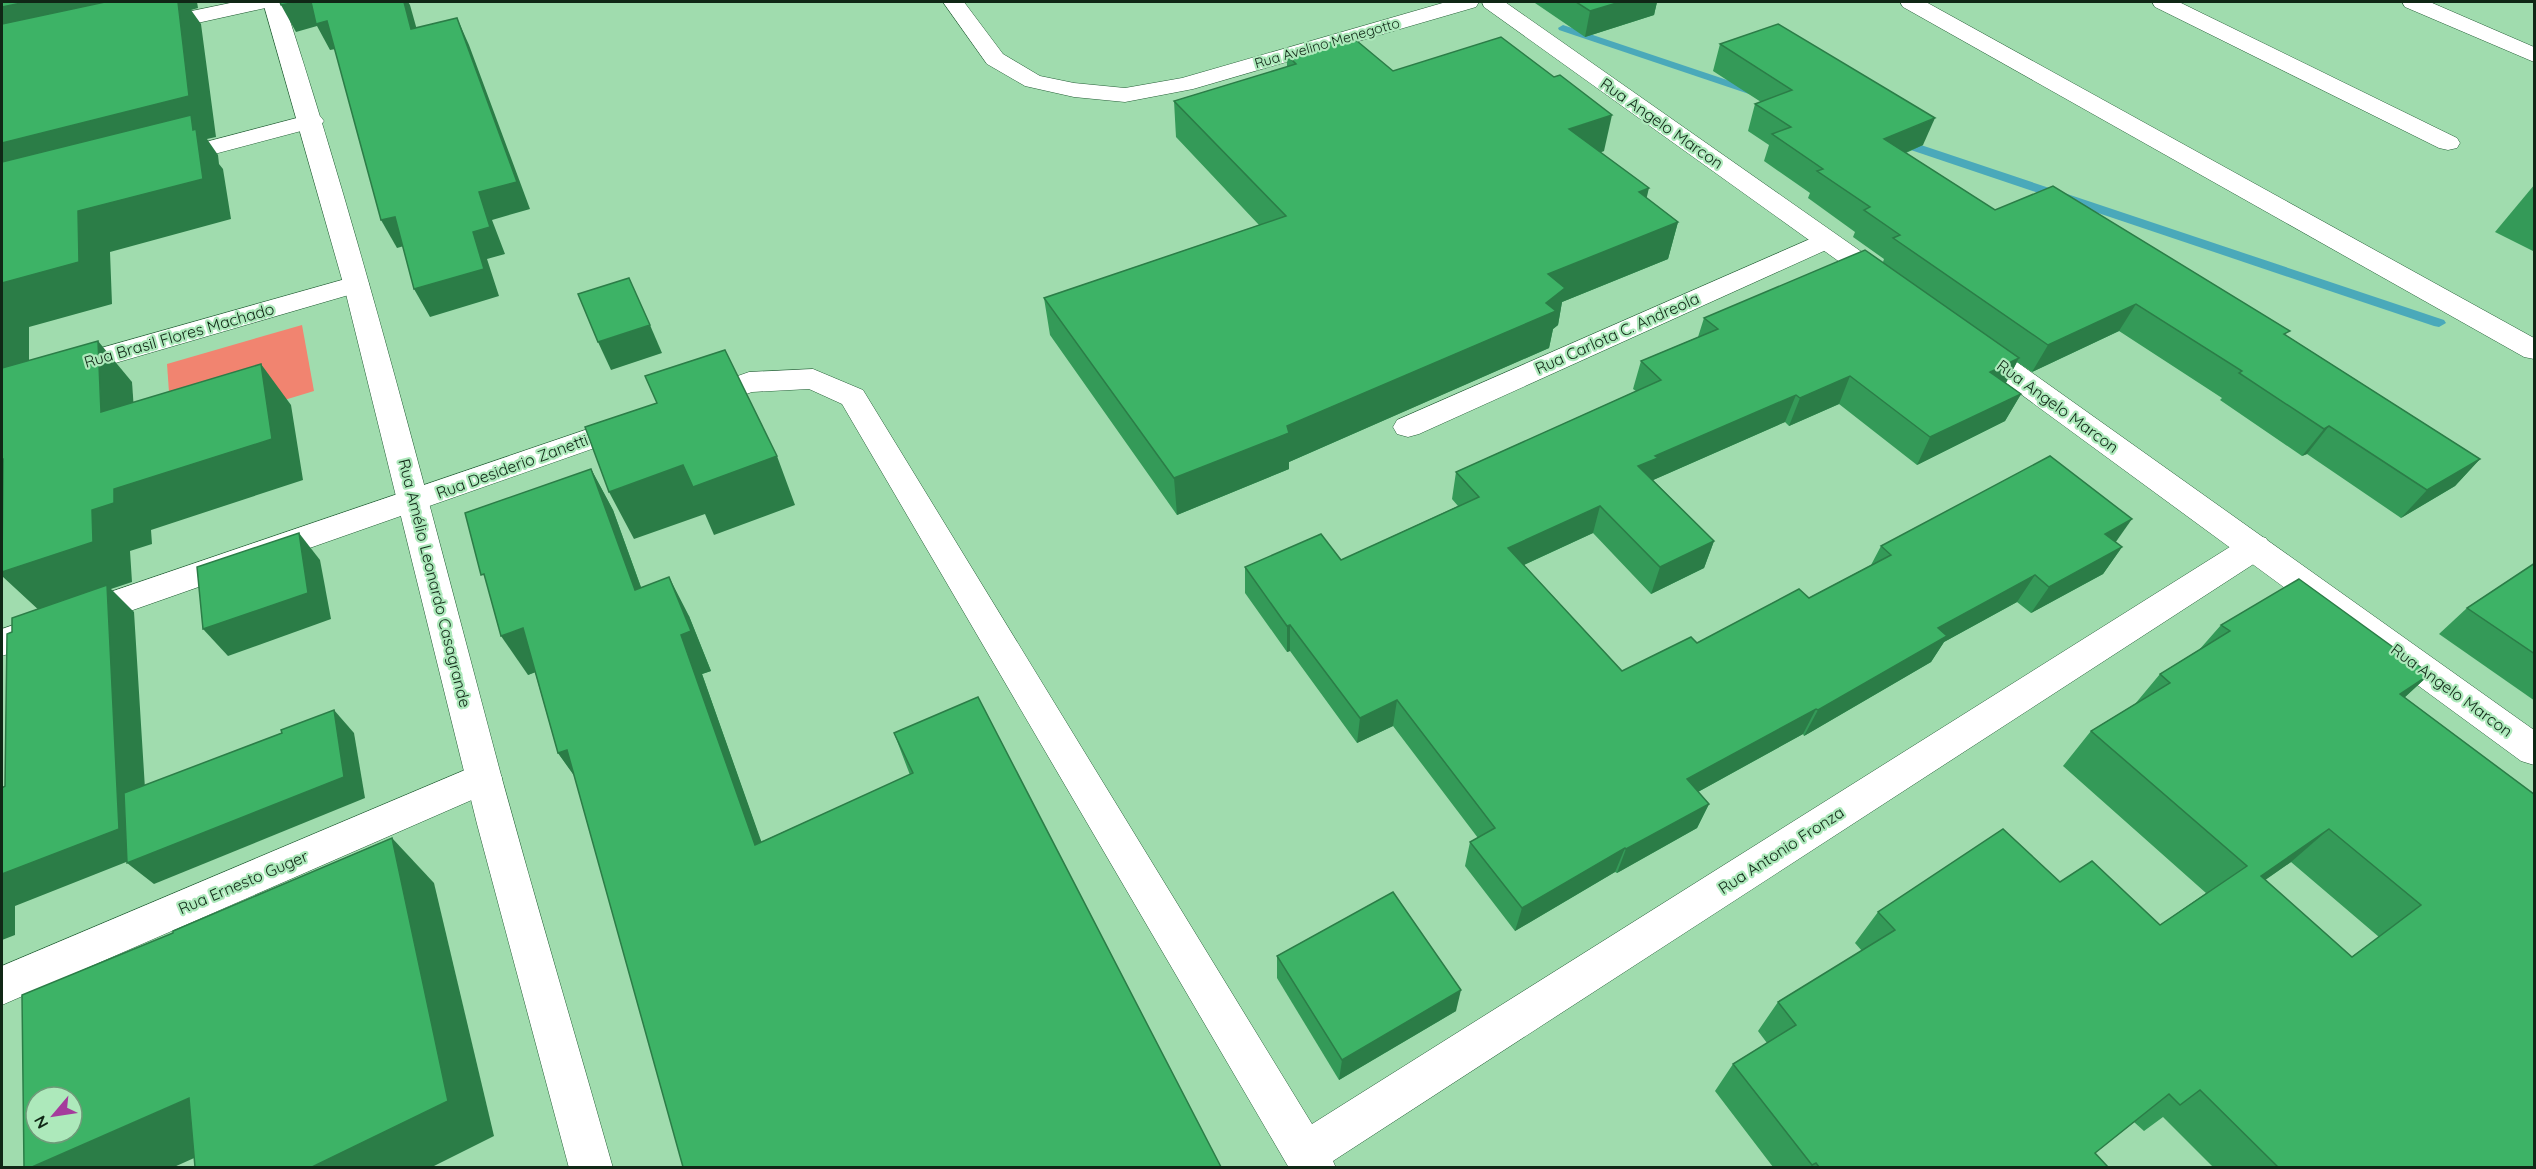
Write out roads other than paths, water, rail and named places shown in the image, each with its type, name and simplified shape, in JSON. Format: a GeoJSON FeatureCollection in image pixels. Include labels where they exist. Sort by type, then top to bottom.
{"type":"FeatureCollection","features":[{"type":"Feature","properties":{"kind":"street"},"geometry":{"type":"LineString","coordinates":[[137,30],[262,2]]}},
{"type":"Feature","properties":{"kind":"street","name":"Rua Amélio Leonardo Casagrande"},"geometry":{"type":"LineString","coordinates":[[273,2],[312,121],[416,501],[484,778],[591,1167]]}},
{"type":"Feature","properties":{"kind":"street","name":"Rua Avelino Menegotto"},"geometry":{"type":"LineString","coordinates":[[952,2],[995,59],[1033,81],[1074,90],[1125,95],[1185,84],[1468,2]]}},
{"type":"Feature","properties":{"kind":"street","name":"Rua Angelo Marcon"},"geometry":{"type":"LineString","coordinates":[[1492,2],[1904,296]]}},
{"type":"Feature","properties":{"kind":"street"},"geometry":{"type":"LineString","coordinates":[[1911,2],[2535,350]]}},
{"type":"Feature","properties":{"kind":"street"},"geometry":{"type":"LineString","coordinates":[[2163,2],[2448,143]]}},
{"type":"Feature","properties":{"kind":"street"},"geometry":{"type":"LineString","coordinates":[[2413,2],[2535,55]]}},
{"type":"Feature","properties":{"kind":"street"},"geometry":{"type":"LineString","coordinates":[[151,163],[312,121]]}},
{"type":"Feature","properties":{"kind":"street","name":"Rua Carlota C. Andreola"},"geometry":{"type":"LineString","coordinates":[[1408,427],[1826,240]]}},
{"type":"Feature","properties":{"kind":"street","name":"Rua Brasil Flores Machado"},"geometry":{"type":"LineString","coordinates":[[2,386],[356,284]]}},
{"type":"Feature","properties":{"kind":"street","name":"Rua Angelo Marcon"},"geometry":{"type":"LineString","coordinates":[[1953,330],[2535,750]]}},
{"type":"Feature","properties":{"kind":"street","name":"Rua Desiderio Zanetti"},"geometry":{"type":"LineString","coordinates":[[2,644],[416,501],[750,382],[813,379],[853,397],[1310,1160]]}},
{"type":"Feature","properties":{"kind":"street","name":"Rua Antonio Fronza"},"geometry":{"type":"LineString","coordinates":[[1310,1160],[2255,547]]}},
{"type":"Feature","properties":{"kind":"street","name":"Rua Ernesto Guger"},"geometry":{"type":"LineString","coordinates":[[2,986],[484,778]]}},
{"type":"Feature","properties":{"kind":"waterway"},"geometry":{"type":"LineString","coordinates":[[1563,28],[1759,94]]}},
{"type":"Feature","properties":{"kind":"waterway"},"geometry":{"type":"LineString","coordinates":[[1897,141],[2439,323]]}}]}
